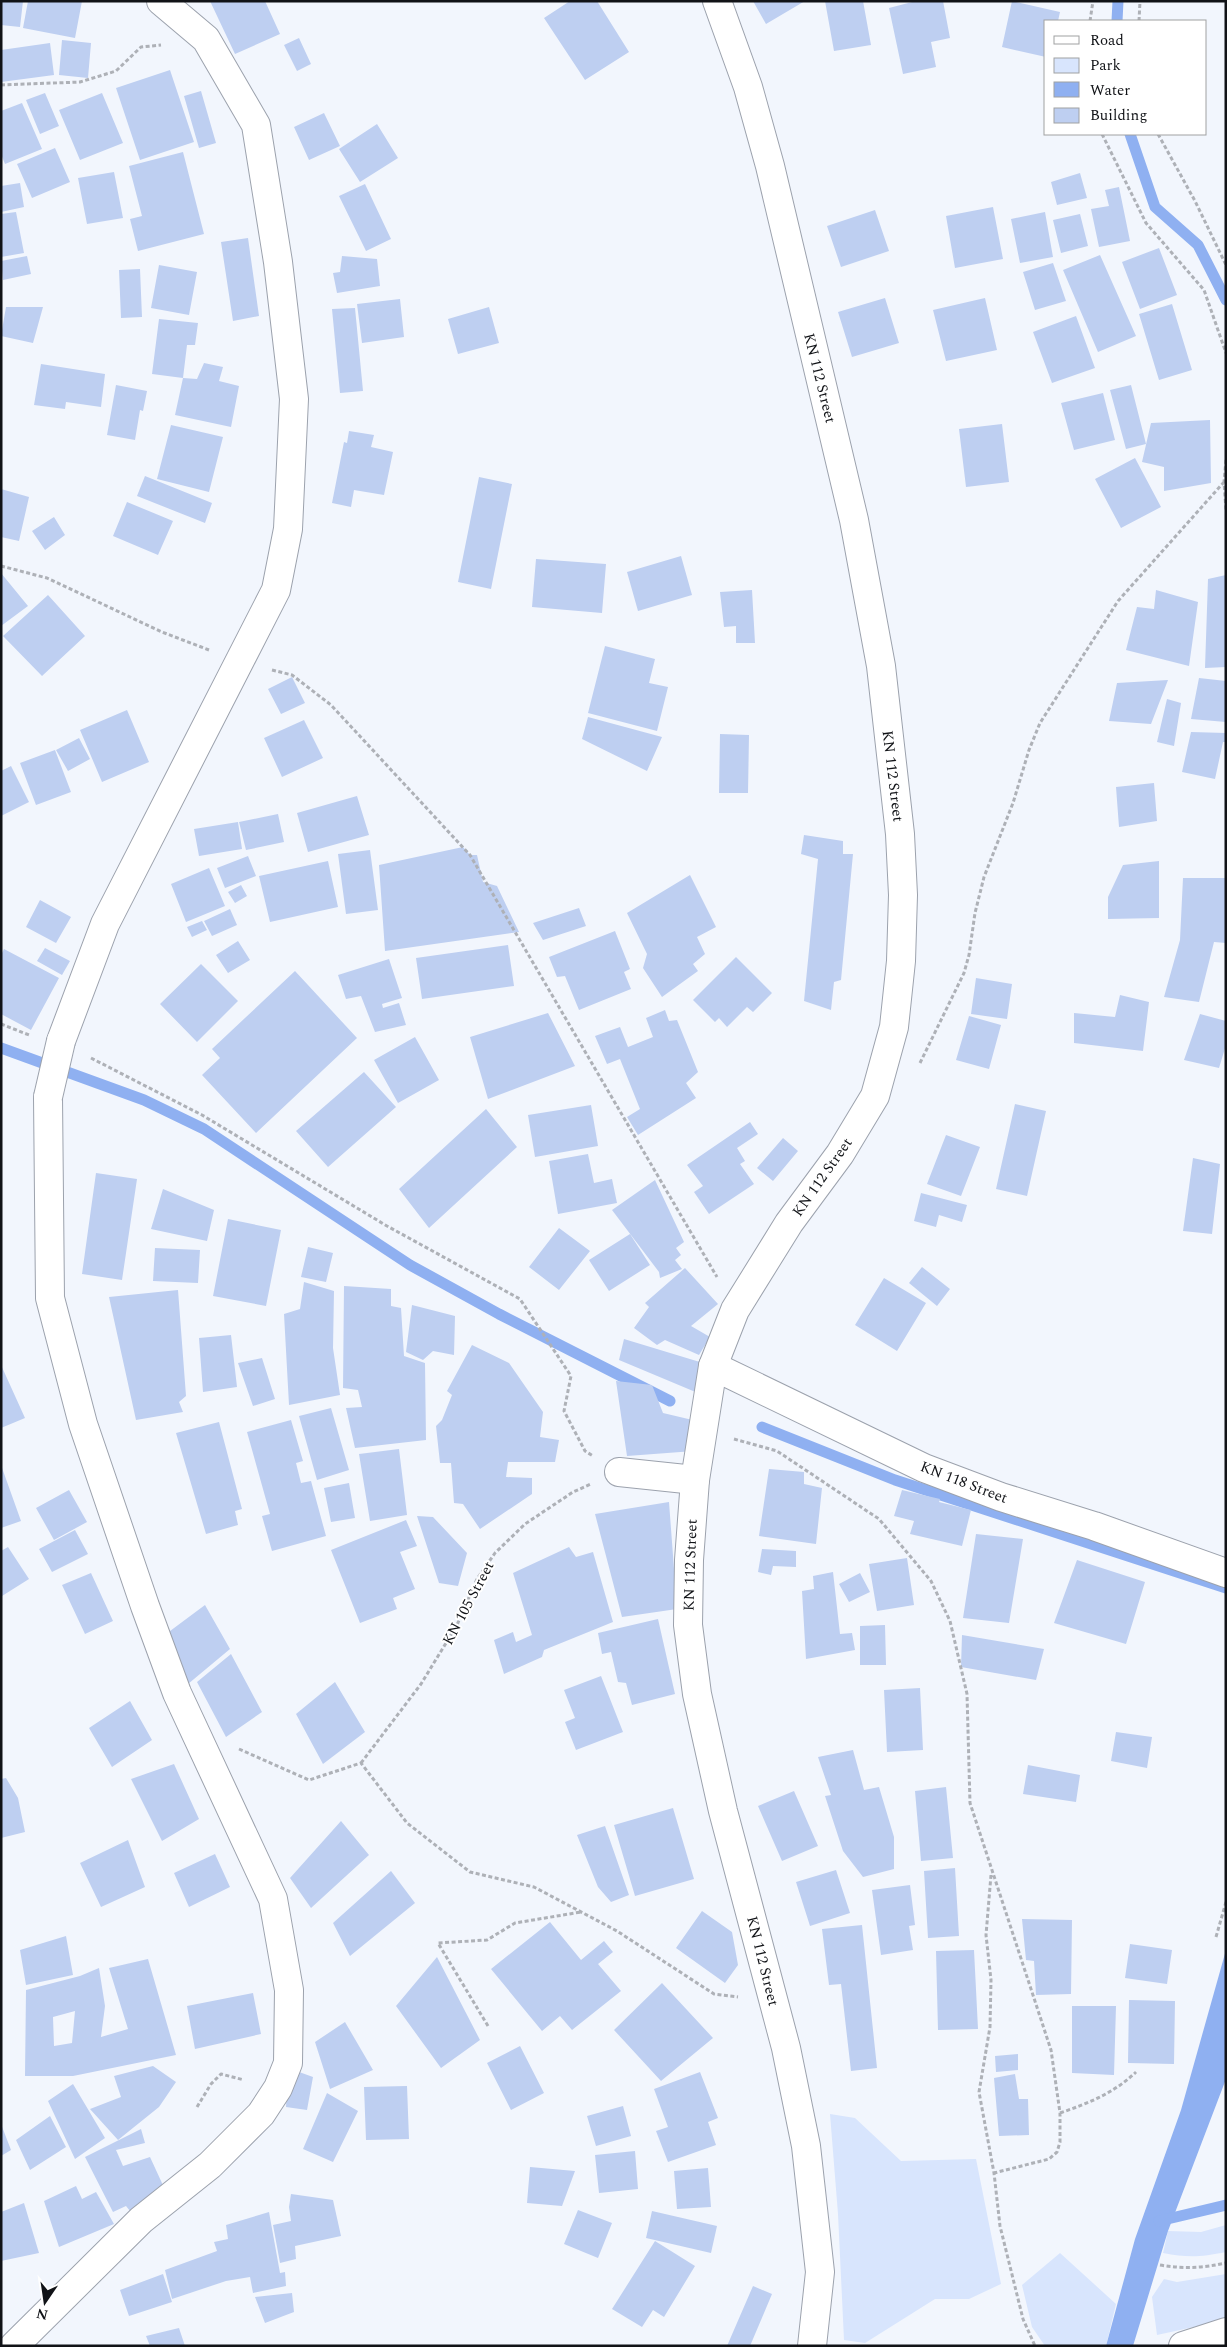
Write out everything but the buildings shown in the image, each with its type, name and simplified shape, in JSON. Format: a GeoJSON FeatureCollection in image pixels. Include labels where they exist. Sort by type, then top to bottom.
{"type":"FeatureCollection","features":[{"type":"Feature","properties":{"kind":"street"},"geometry":{"type":"LineString","coordinates":[[14,2346],[141,2220],[210,2165],[261,2114],[278,2088],[288,2063],[289,1990],[273,1899],[177,1693],[86,1433],[50,1298],[48,1096],[61,1041],[105,924],[276,590],[288,529],[294,399],[278,262],[256,125],[206,39],[161,1]]}},
{"type":"Feature","properties":{"kind":"street","name":"KN 112 Street"},"geometry":{"type":"LineString","coordinates":[[717,1],[748,87],[770,166],[854,520],[881,666],[900,834],[903,895],[901,961],[894,1027],[875,1096],[840,1154],[789,1223],[734,1310],[713,1366],[695,1480],[688,1560],[688,1625],[697,1694],[723,1811],[746,1891],[786,2048],[806,2146],[820,2272],[812,2346]]}},
{"type":"Feature","properties":{"kind":"street","name":"KN 118 Street"},"geometry":{"type":"LineString","coordinates":[[713,1366],[924,1468],[1000,1497],[1094,1526],[1226,1573]]}},
{"type":"Feature","properties":{"kind":"street"},"geometry":{"type":"LineString","coordinates":[[619,1472],[695,1480]]}},
{"type":"Feature","properties":{"kind":"street"},"geometry":{"type":"LineString","coordinates":[[1183,2346],[1226,2332]]}},
{"type":"Feature","properties":{"kind":"path"},"geometry":{"type":"LineString","coordinates":[[1090,20],[1093,1]]}},
{"type":"Feature","properties":{"kind":"path"},"geometry":{"type":"LineString","coordinates":[[1139,20],[1140,1]]}},
{"type":"Feature","properties":{"kind":"path"},"geometry":{"type":"LineString","coordinates":[[1,86],[80,82],[116,71],[141,47],[206,39]]}},
{"type":"Feature","properties":{"kind":"path"},"geometry":{"type":"LineString","coordinates":[[1102,135],[1146,224],[1204,290],[1226,353]]}},
{"type":"Feature","properties":{"kind":"path"},"geometry":{"type":"LineString","coordinates":[[1159,135],[1195,201],[1226,265]]}},
{"type":"Feature","properties":{"kind":"path"},"geometry":{"type":"LineString","coordinates":[[1226,460],[1224,482],[1226,510]]}},
{"type":"Feature","properties":{"kind":"path"},"geometry":{"type":"LineString","coordinates":[[918,1068],[964,972],[969,956],[975,913],[984,877],[1040,723],[1118,601],[1224,482]]}},
{"type":"Feature","properties":{"kind":"path"},"geometry":{"type":"LineString","coordinates":[[1,566],[48,578],[162,632],[241,661],[292,675],[331,705],[470,855],[734,1310]]}},
{"type":"Feature","properties":{"kind":"path"},"geometry":{"type":"LineString","coordinates":[[92,1058],[202,1115],[387,1226],[520,1299],[571,1376],[564,1411],[585,1451],[619,1472]]}},
{"type":"Feature","properties":{"kind":"path"},"geometry":{"type":"LineString","coordinates":[[704,1431],[776,1451],[880,1519],[931,1582],[950,1621],[968,1694],[970,1803],[991,1872],[1027,1974],[1051,2050],[1060,2113],[1060,2142],[1057,2152],[1049,2159],[994,2173]]}},
{"type":"Feature","properties":{"kind":"path","name":"KN 105 Street"},"geometry":{"type":"LineString","coordinates":[[361,1763],[426,1676],[457,1625],[478,1578],[495,1553],[524,1524],[573,1492],[619,1472]]}},
{"type":"Feature","properties":{"kind":"path"},"geometry":{"type":"LineString","coordinates":[[194,1729],[309,1780],[361,1763],[408,1823],[470,1872],[534,1887],[617,1931],[714,1994],[773,2003]]}},
{"type":"Feature","properties":{"kind":"path"},"geometry":{"type":"LineString","coordinates":[[991,1872],[986,1935],[991,1980],[990,2027],[979,2092],[994,2173],[1000,2226],[1023,2319],[1035,2346]]}},
{"type":"Feature","properties":{"kind":"path"},"geometry":{"type":"LineString","coordinates":[[1216,1937],[1226,1902]]}},
{"type":"Feature","properties":{"kind":"path"},"geometry":{"type":"LineString","coordinates":[[488,2026],[438,1943],[487,1940],[515,1923],[581,1912]]}},
{"type":"Feature","properties":{"kind":"path"},"geometry":{"type":"LineString","coordinates":[[1060,2113],[1121,2087],[1136,2072]]}},
{"type":"Feature","properties":{"kind":"path"},"geometry":{"type":"LineString","coordinates":[[198,2107],[211,2084],[221,2074],[278,2088]]}},
{"type":"Feature","properties":{"kind":"path"},"geometry":{"type":"LineString","coordinates":[[1160,2265],[1177,2268],[1202,2268],[1226,2263]]}},
{"type":"Feature","properties":{"kind":"green space"},"geometry":{"type":"Polygon","coordinates":[[[830,2114],[855,2118],[901,2161],[976,2159],[1001,2284],[969,2299],[935,2299],[865,2343],[844,2340],[838,2214],[830,2114]]]}},
{"type":"Feature","properties":{"kind":"green space"},"geometry":{"type":"Polygon","coordinates":[[[1226,2225],[1226,2252],[1194,2256],[1163,2253],[1168,2231],[1201,2232],[1226,2225]]]}},
{"type":"Feature","properties":{"kind":"green space"},"geometry":{"type":"Polygon","coordinates":[[[1060,2253],[1116,2304],[1106,2346],[1045,2346],[1032,2327],[1022,2285],[1060,2253]]]}},
{"type":"Feature","properties":{"kind":"green space"},"geometry":{"type":"Polygon","coordinates":[[[1226,2274],[1226,2320],[1157,2335],[1152,2297],[1164,2279],[1177,2282],[1226,2274]]]}},
{"type":"Feature","properties":{"kind":"water"},"geometry":{"type":"Polygon","coordinates":[[[1226,1950],[1226,2079],[1168,2231],[1133,2346],[1106,2346],[1135,2239],[1181,2110],[1226,1950]]]}},
{"type":"Feature","properties":{"kind":"waterway"},"geometry":{"type":"LineString","coordinates":[[1117,20],[1118,1]]}},
{"type":"Feature","properties":{"kind":"waterway"},"geometry":{"type":"LineString","coordinates":[[1130,135],[1155,207],[1198,245],[1226,300]]}},
{"type":"Feature","properties":{"kind":"waterway"},"geometry":{"type":"LineString","coordinates":[[1,1048],[144,1100],[204,1129],[410,1265],[499,1314],[670,1401]]}},
{"type":"Feature","properties":{"kind":"waterway"},"geometry":{"type":"LineString","coordinates":[[762,1427],[895,1480],[1226,1588]]}},
{"type":"Feature","properties":{"kind":"waterway"},"geometry":{"type":"LineString","coordinates":[[1159,2221],[1226,2205]]}}]}
